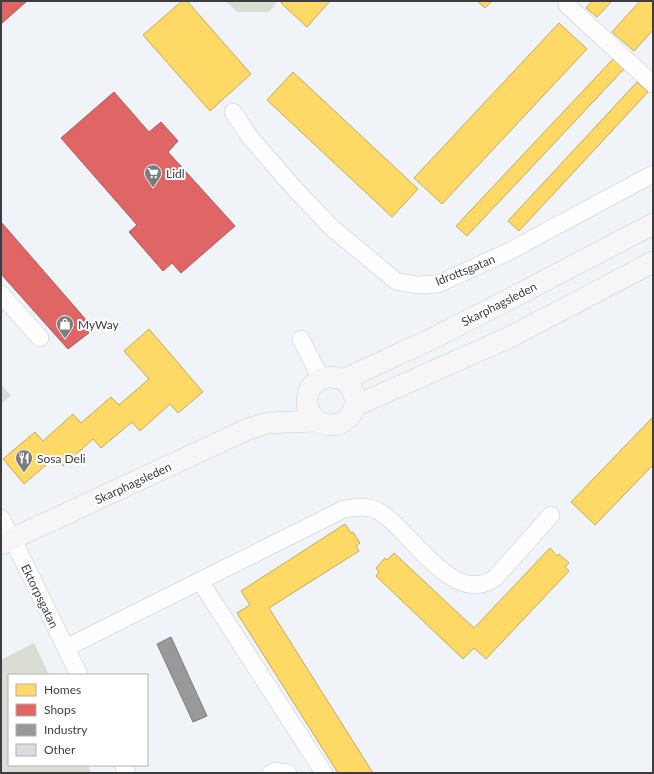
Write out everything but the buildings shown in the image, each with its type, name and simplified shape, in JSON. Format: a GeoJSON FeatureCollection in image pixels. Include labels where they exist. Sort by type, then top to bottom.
{"type":"FeatureCollection","features":[{"type":"Feature","properties":{"kind":"main road","name":"Skarphagsleden"},"geometry":{"type":"LineString","coordinates":[[343,380],[502,304],[653,224]]}},
{"type":"Feature","properties":{"kind":"main road"},"geometry":{"type":"LineString","coordinates":[[355,406],[510,337],[653,262]]}},
{"type":"Feature","properties":{"kind":"main road"},"geometry":{"type":"LineString","coordinates":[[335,377],[343,380],[353,392],[355,406],[349,418],[341,423],[331,426],[321,424],[316,421],[308,410],[306,396],[309,390],[321,379],[335,377]]}},
{"type":"Feature","properties":{"kind":"main road","name":"Skarphagsleden"},"geometry":{"type":"LineString","coordinates":[[6,542],[248,429],[266,423],[306,396]]}},
{"type":"Feature","properties":{"kind":"main road","name":"Skarphagsleden"},"geometry":{"type":"LineString","coordinates":[[266,423],[316,421]]}},
{"type":"Feature","properties":{"kind":"street"},"geometry":{"type":"LineString","coordinates":[[567,6],[653,84]]}},
{"type":"Feature","properties":{"kind":"street","name":"Idrottsgatan"},"geometry":{"type":"LineString","coordinates":[[233,112],[249,136],[294,188],[332,228],[396,281],[417,285],[438,284],[508,252],[653,174]]}},
{"type":"Feature","properties":{"kind":"street"},"geometry":{"type":"LineString","coordinates":[[1,294],[40,338]]}},
{"type":"Feature","properties":{"kind":"street"},"geometry":{"type":"LineString","coordinates":[[301,339],[321,379]]}},
{"type":"Feature","properties":{"kind":"street"},"geometry":{"type":"LineString","coordinates":[[66,648],[344,509],[354,507],[372,509],[383,514],[438,568],[455,579],[470,584],[488,583],[495,578],[551,515]]}},
{"type":"Feature","properties":{"kind":"street","name":"Ektorpsgatan"},"geometry":{"type":"LineString","coordinates":[[1,518],[6,542],[66,648],[79,674]]}},
{"type":"Feature","properties":{"kind":"street"},"geometry":{"type":"LineString","coordinates":[[200,581],[324,773]]}},
{"type":"Feature","properties":{"kind":"street"},"geometry":{"type":"LineString","coordinates":[[270,773],[275,771],[288,773]]}},
{"type":"Feature","properties":{"kind":"shaded area"},"geometry":{"type":"Polygon","coordinates":[[[225,1],[278,1],[269,12],[238,12],[225,1]]]}},
{"type":"Feature","properties":{"kind":"shaded area"},"geometry":{"type":"Polygon","coordinates":[[[34,643],[49,674],[8,674],[8,766],[88,766],[91,773],[1,773],[1,660],[34,643]]]}},
{"type":"Feature","properties":{"kind":"place","name":"Lidl"},"geometry":{"type":"Point","coordinates":[153,188]}},
{"type":"Feature","properties":{"kind":"place","name":"MyWay"},"geometry":{"type":"Point","coordinates":[65,339]}},
{"type":"Feature","properties":{"kind":"place","name":"Sosa Deli"},"geometry":{"type":"Point","coordinates":[24,473]}}]}
